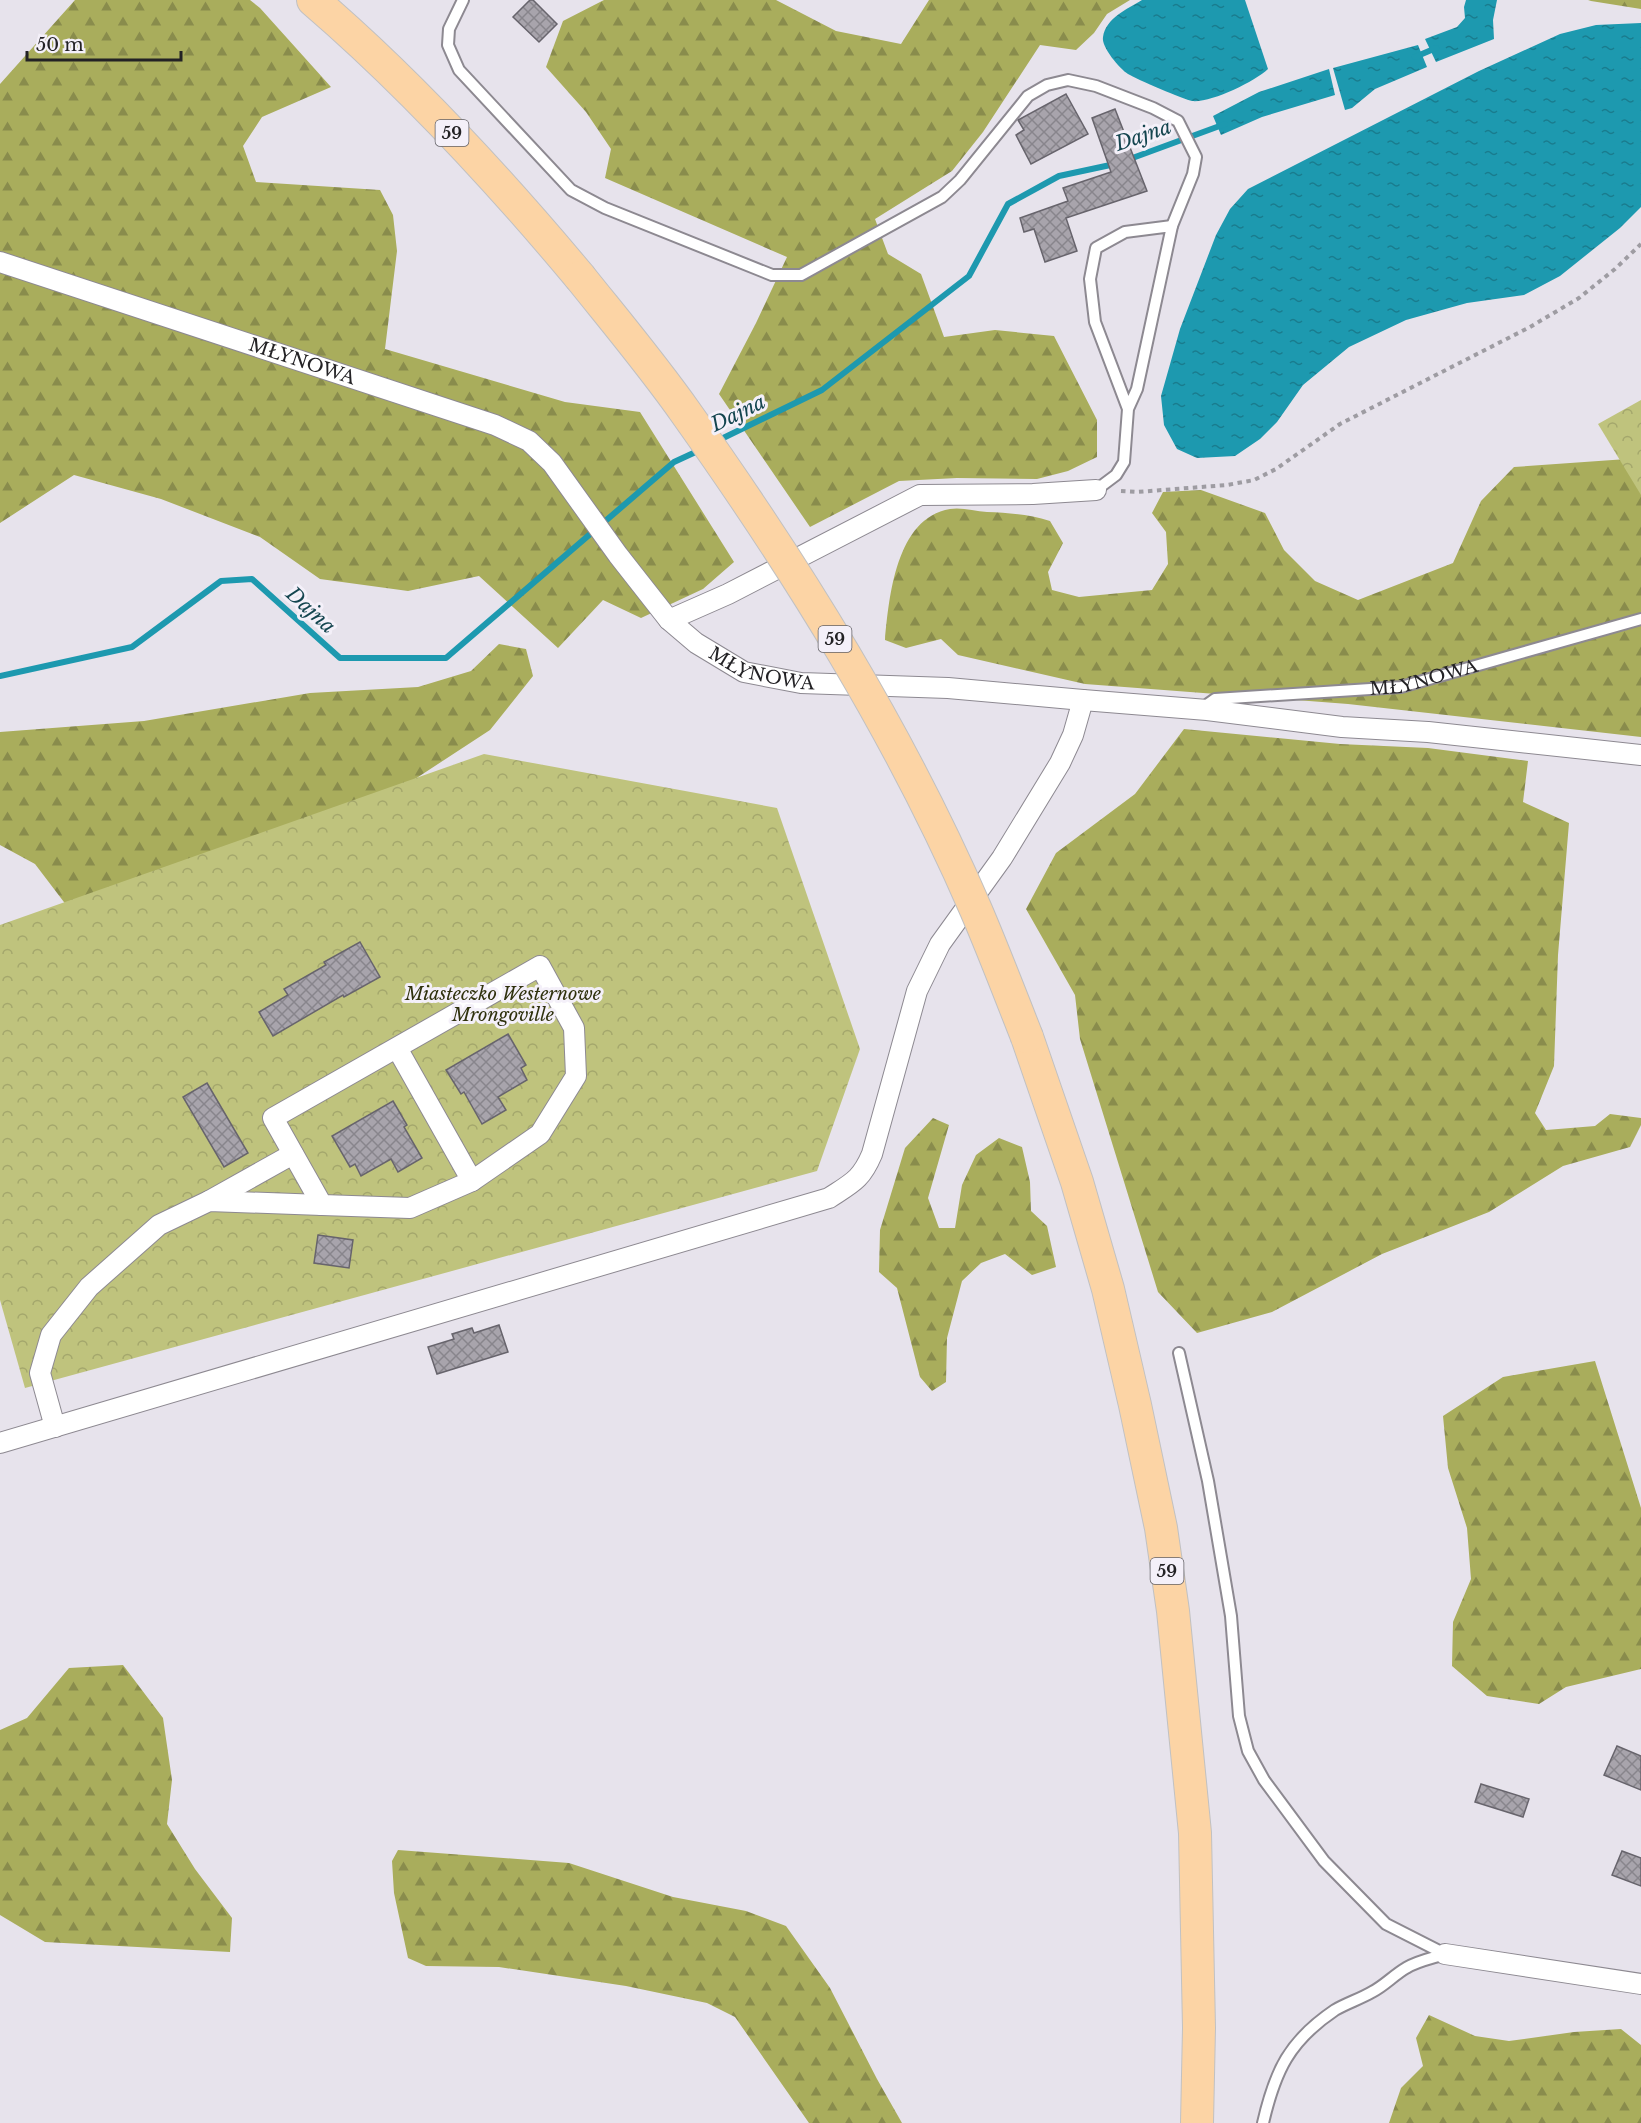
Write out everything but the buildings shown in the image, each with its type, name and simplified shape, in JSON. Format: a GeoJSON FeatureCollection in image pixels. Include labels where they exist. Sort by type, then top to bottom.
{"type":"FeatureCollection","features":[{"type":"Feature","properties":{"kind":"main road","name":"59"},"geometry":{"type":"LineString","coordinates":[[314,0],[358,39],[490,172],[580,277],[686,412],[781,553],[835,639],[885,727],[976,910],[1027,1037],[1077,1182],[1108,1289],[1161,1528],[1173,1611],[1195,1833],[1199,2028],[1197,2123]]}},
{"type":"Feature","properties":{"kind":"street","name":"MŁYNOWA"},"geometry":{"type":"LineString","coordinates":[[0,262],[495,425],[529,441],[552,463],[618,555],[669,620],[696,643],[744,672],[801,683],[948,688],[1207,710],[1342,727],[1428,732],[1641,755]]}},
{"type":"Feature","properties":{"kind":"street"},"geometry":{"type":"LineString","coordinates":[[669,620],[728,594],[920,495],[1033,494],[1096,490]]}},
{"type":"Feature","properties":{"kind":"street"},"geometry":{"type":"LineString","coordinates":[[0,1443],[829,1198],[858,1179],[872,1154],[917,991],[940,944],[1002,858],[1060,763],[1073,735],[1083,700]]}},
{"type":"Feature","properties":{"kind":"street"},"geometry":{"type":"LineString","coordinates":[[209,1201],[322,1205],[410,1208],[472,1181],[540,1134],[576,1076],[573,1028],[540,966],[273,1118],[322,1205]]}},
{"type":"Feature","properties":{"kind":"street"},"geometry":{"type":"LineString","coordinates":[[397,1048],[472,1181]]}},
{"type":"Feature","properties":{"kind":"street"},"geometry":{"type":"LineString","coordinates":[[55,1427],[40,1373],[51,1335],[89,1287],[159,1225],[209,1201],[294,1154]]}},
{"type":"Feature","properties":{"kind":"street"},"geometry":{"type":"LineString","coordinates":[[1445,1954],[1641,1984]]}},
{"type":"Feature","properties":{"kind":"lane"},"geometry":{"type":"LineString","coordinates":[[463,0],[449,29],[448,37],[448,45],[459,70],[571,190],[605,208],[772,275],[801,275],[942,197],[960,180],[1028,96],[1047,85],[1068,80],[1096,86],[1153,108],[1178,121],[1196,157],[1193,174],[1172,226],[1137,389],[1128,409],[1124,462],[1116,475],[1096,490]]}},
{"type":"Feature","properties":{"kind":"lane"},"geometry":{"type":"LineString","coordinates":[[1128,409],[1095,322],[1090,279],[1096,248],[1125,232],[1172,226]]}},
{"type":"Feature","properties":{"kind":"lane","name":"MŁYNOWA"},"geometry":{"type":"LineString","coordinates":[[1207,710],[1208,704],[1215,699],[1401,687],[1641,620]]}},
{"type":"Feature","properties":{"kind":"lane"},"geometry":{"type":"LineString","coordinates":[[1179,1353],[1208,1481],[1231,1616],[1239,1716],[1248,1751],[1264,1780],[1324,1861],[1386,1924],[1445,1954]]}},
{"type":"Feature","properties":{"kind":"lane"},"geometry":{"type":"LineString","coordinates":[[1263,2123],[1269,2097],[1282,2064],[1291,2048],[1311,2029],[1336,2010],[1374,1991],[1408,1966],[1445,1954]]}},
{"type":"Feature","properties":{"kind":"path"},"geometry":{"type":"LineString","coordinates":[[1096,490],[1137,492],[1227,485],[1254,480],[1276,469],[1340,424],[1530,327],[1578,298],[1615,269],[1641,244]]}},
{"type":"Feature","properties":{"kind":"green space"},"geometry":{"type":"Polygon","coordinates":[[[75,0],[250,0],[260,8],[331,87],[262,117],[243,146],[256,182],[380,190],[393,215],[397,251],[385,349],[565,402],[640,412],[734,562],[703,589],[641,618],[603,600],[558,648],[479,576],[408,591],[320,579],[260,537],[161,499],[74,475],[0,523],[0,84],[75,0]]]}},
{"type":"Feature","properties":{"kind":"green space"},"geometry":{"type":"Polygon","coordinates":[[[604,0],[776,0],[836,31],[901,44],[929,0],[1130,0],[1107,14],[1094,33],[1076,50],[1040,45],[983,132],[952,171],[875,219],[888,254],[921,274],[944,337],[995,330],[1054,336],[1097,420],[1097,457],[1068,471],[1037,479],[957,478],[899,481],[810,527],[719,394],[787,257],[605,178],[611,149],[586,112],[546,67],[563,21],[604,0]]]}},
{"type":"Feature","properties":{"kind":"green space"},"geometry":{"type":"Polygon","coordinates":[[[1588,0],[1641,0],[1641,9],[1591,1],[1588,0]]]}},
{"type":"Feature","properties":{"kind":"green space"},"geometry":{"type":"Polygon","coordinates":[[[1641,400],[1641,495],[1598,424],[1641,400]]]}},
{"type":"Feature","properties":{"kind":"green space"},"geometry":{"type":"Polygon","coordinates":[[[1641,458],[1641,737],[1348,704],[1085,684],[958,655],[941,639],[906,648],[885,640],[893,582],[907,543],[918,527],[932,515],[950,509],[1019,514],[1050,521],[1063,543],[1048,572],[1052,590],[1079,597],[1152,590],[1168,564],[1166,532],[1152,513],[1163,492],[1201,490],[1265,513],[1284,550],[1315,581],[1358,600],[1453,563],[1481,501],[1514,467],[1641,458]]]}},
{"type":"Feature","properties":{"kind":"green space"},"geometry":{"type":"Polygon","coordinates":[[[499,644],[526,649],[533,676],[490,730],[386,798],[70,910],[35,864],[0,845],[0,732],[144,721],[310,693],[418,687],[471,671],[499,644]]]}},
{"type":"Feature","properties":{"kind":"green space"},"geometry":{"type":"Polygon","coordinates":[[[1184,729],[1340,744],[1428,748],[1528,761],[1523,802],[1569,823],[1558,955],[1554,1066],[1535,1113],[1546,1130],[1595,1126],[1610,1114],[1641,1118],[1641,1125],[1630,1147],[1563,1166],[1489,1212],[1382,1254],[1272,1312],[1197,1333],[1158,1292],[1080,1039],[1075,995],[1026,909],[1056,853],[1135,794],[1184,729]]]}},
{"type":"Feature","properties":{"kind":"green space","name":"Miasteczko Westernowe Mrongoville"},"geometry":{"type":"Polygon","coordinates":[[[484,754],[777,808],[860,1049],[817,1171],[25,1388],[0,1300],[0,925],[484,754]]]}},
{"type":"Feature","properties":{"kind":"green space"},"geometry":{"type":"Polygon","coordinates":[[[933,1118],[949,1125],[928,1198],[939,1228],[955,1228],[962,1185],[976,1155],[999,1138],[1022,1147],[1030,1182],[1031,1211],[1047,1226],[1056,1267],[1032,1275],[1005,1254],[981,1263],[962,1281],[947,1338],[946,1382],[932,1391],[920,1377],[897,1288],[879,1272],[880,1230],[905,1148],[933,1118]]]}},
{"type":"Feature","properties":{"kind":"green space"},"geometry":{"type":"Polygon","coordinates":[[[1595,1361],[1641,1508],[1641,1669],[1566,1687],[1539,1704],[1487,1696],[1452,1666],[1453,1622],[1471,1579],[1467,1528],[1448,1468],[1443,1416],[1503,1377],[1595,1361]]]}},
{"type":"Feature","properties":{"kind":"green space"},"geometry":{"type":"Polygon","coordinates":[[[123,1665],[163,1718],[172,1780],[167,1824],[195,1869],[232,1918],[230,1952],[45,1942],[0,1915],[0,1730],[27,1718],[69,1668],[123,1665]]]}},
{"type":"Feature","properties":{"kind":"green space"},"geometry":{"type":"Polygon","coordinates":[[[398,1850],[569,1863],[673,1897],[746,1911],[786,1926],[830,1988],[902,2123],[809,2123],[735,2017],[707,2003],[626,1986],[499,1967],[426,1966],[408,1958],[394,1893],[392,1861],[398,1850]]]}},
{"type":"Feature","properties":{"kind":"green space"},"geometry":{"type":"Polygon","coordinates":[[[1429,2015],[1475,2036],[1509,2041],[1574,2032],[1621,2029],[1641,2045],[1641,2123],[1389,2123],[1401,2088],[1423,2066],[1416,2038],[1429,2015]]]}},
{"type":"Feature","properties":{"kind":"water"},"geometry":{"type":"Polygon","coordinates":[[[1142,0],[1245,0],[1268,69],[1232,91],[1200,101],[1180,97],[1128,74],[1120,68],[1108,52],[1103,37],[1108,24],[1113,19],[1142,0]]]}},
{"type":"Feature","properties":{"kind":"water"},"geometry":{"type":"Polygon","coordinates":[[[1466,0],[1497,0],[1493,20],[1494,39],[1436,62],[1425,39],[1457,27],[1465,18],[1466,0]]]}},
{"type":"Feature","properties":{"kind":"water"},"geometry":{"type":"Polygon","coordinates":[[[1641,23],[1641,207],[1620,228],[1560,276],[1524,295],[1467,303],[1406,320],[1349,347],[1303,385],[1277,422],[1260,439],[1235,456],[1197,458],[1177,449],[1164,425],[1161,396],[1180,329],[1216,235],[1230,209],[1248,189],[1479,71],[1560,34],[1596,25],[1641,23]]]}},
{"type":"Feature","properties":{"kind":"water"},"geometry":{"type":"Polygon","coordinates":[[[1418,45],[1427,67],[1375,89],[1352,108],[1345,110],[1333,68],[1418,45]]]}},
{"type":"Feature","properties":{"kind":"water"},"geometry":{"type":"Polygon","coordinates":[[[1329,69],[1335,95],[1262,117],[1221,135],[1213,116],[1259,92],[1329,69]]]}},
{"type":"Feature","properties":{"kind":"waterway","name":"Dajna"},"geometry":{"type":"LineString","coordinates":[[1415,57],[1436,48]]}},
{"type":"Feature","properties":{"kind":"waterway","name":"Dajna"},"geometry":{"type":"LineString","coordinates":[[1127,160],[1225,124]]}},
{"type":"Feature","properties":{"kind":"waterway","name":"Dajna"},"geometry":{"type":"LineString","coordinates":[[717,441],[822,390],[969,276],[1008,204],[1059,176],[1115,164]]}},
{"type":"Feature","properties":{"kind":"waterway","name":"Dajna"},"geometry":{"type":"LineString","coordinates":[[0,676],[132,647],[221,581],[252,579],[340,658],[446,658],[674,462],[700,450]]}}]}
